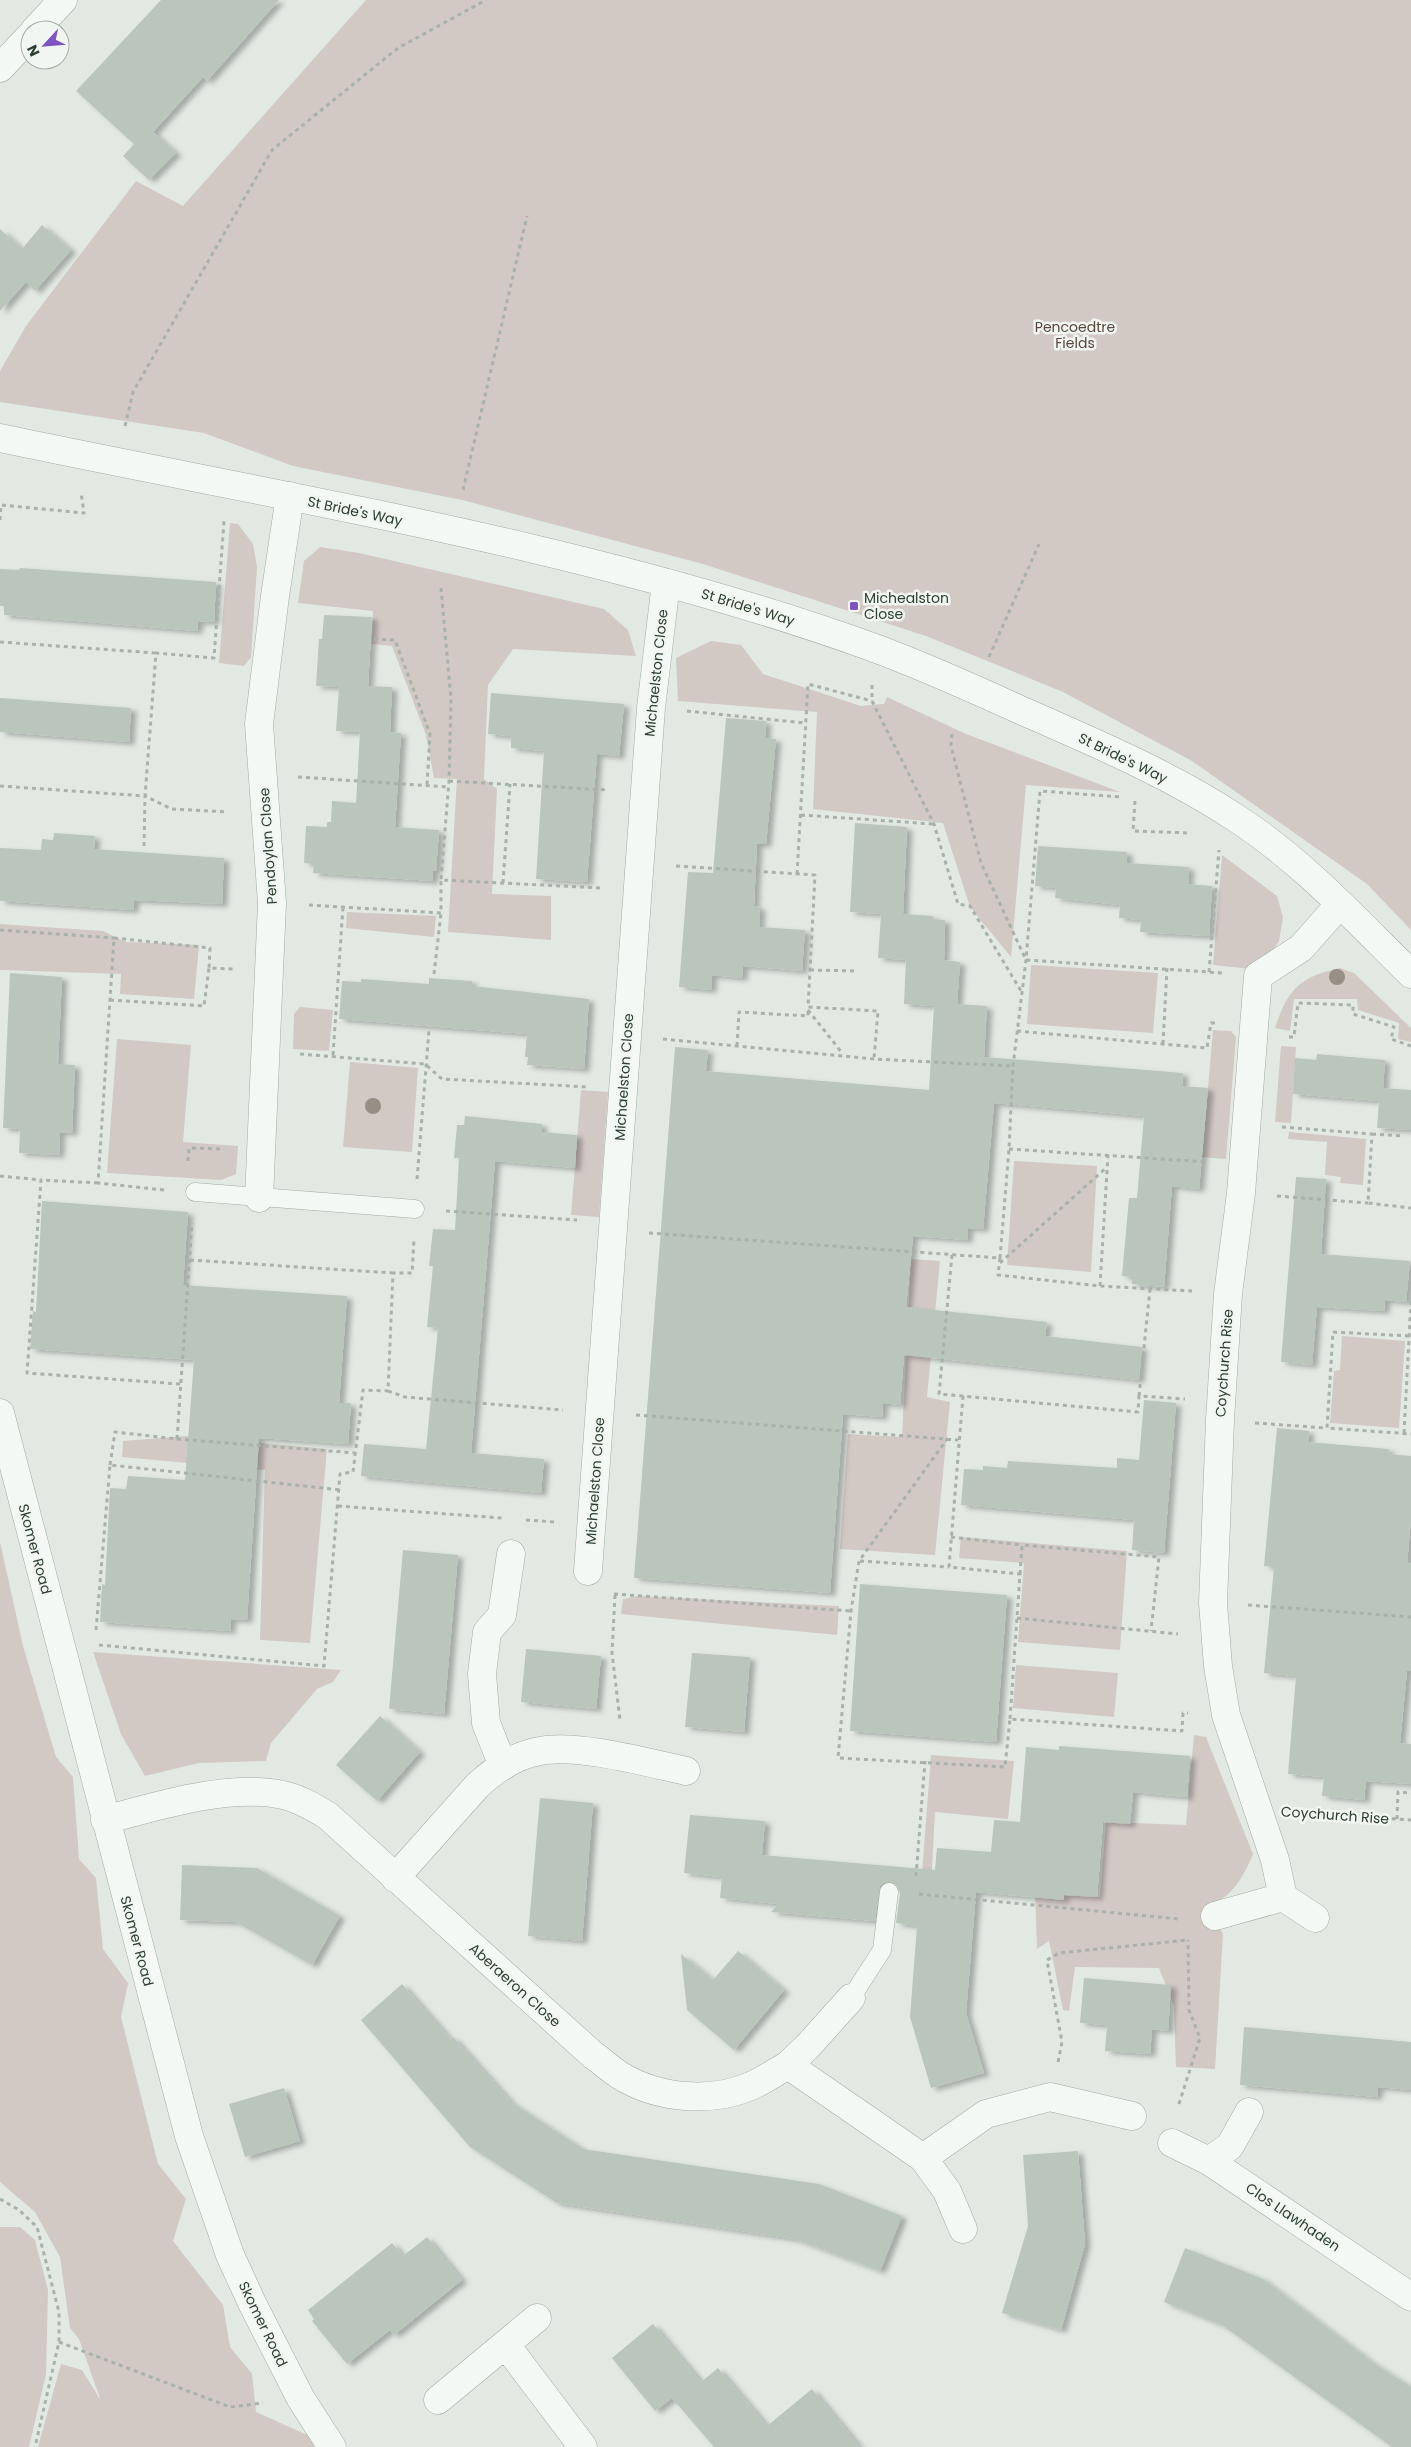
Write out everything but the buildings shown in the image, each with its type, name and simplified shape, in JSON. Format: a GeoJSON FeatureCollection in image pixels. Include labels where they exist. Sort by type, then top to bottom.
{"type":"FeatureCollection","features":[{"type":"Feature","properties":{"kind":"street"},"geometry":{"type":"LineString","coordinates":[[44,20],[63,0]]}},
{"type":"Feature","properties":{"kind":"street"},"geometry":{"type":"LineString","coordinates":[[0,68],[20,47]]}},
{"type":"Feature","properties":{"kind":"street","name":"St Bride's Way"},"geometry":{"type":"LineString","coordinates":[[0,438],[290,496],[509,545],[666,583],[804,624],[872,647],[944,676],[1096,744],[1164,777],[1239,820],[1297,864],[1411,974]]}},
{"type":"Feature","properties":{"kind":"street","name":"Pendoylan Close"},"geometry":{"type":"LineString","coordinates":[[259,1198],[272,903],[259,724],[290,496]]}},
{"type":"Feature","properties":{"kind":"street","name":"Michaelston Close"},"geometry":{"type":"LineString","coordinates":[[588,1570],[651,708],[666,583]]}},
{"type":"Feature","properties":{"kind":"street"},"geometry":{"type":"LineString","coordinates":[[1258,976],[1302,948],[1340,904]]}},
{"type":"Feature","properties":{"kind":"street","name":"Coychurch Rise"},"geometry":{"type":"LineString","coordinates":[[1258,976],[1241,1193],[1228,1294],[1220,1420],[1213,1603],[1218,1666],[1226,1715],[1275,1860],[1283,1897]]}},
{"type":"Feature","properties":{"kind":"street","name":"Skomer Road"},"geometry":{"type":"LineString","coordinates":[[0,1413],[189,2136],[230,2255],[301,2400],[332,2447]]}},
{"type":"Feature","properties":{"kind":"street"},"geometry":{"type":"LineString","coordinates":[[503,1766],[486,1723],[482,1674],[487,1632],[502,1615],[511,1554]]}},
{"type":"Feature","properties":{"kind":"street"},"geometry":{"type":"LineString","coordinates":[[395,1878],[490,1773],[521,1756],[542,1750],[566,1750],[625,1758],[686,1771]]}},
{"type":"Feature","properties":{"kind":"street","name":"Aberaeron Close"},"geometry":{"type":"LineString","coordinates":[[105,1820],[170,1803],[222,1794],[253,1793],[286,1796],[304,1802],[328,1816],[594,2055],[621,2076],[647,2089],[675,2095],[701,2097],[728,2093],[751,2086],[788,2065],[808,2046],[851,1998]]}},
{"type":"Feature","properties":{"kind":"street"},"geometry":{"type":"LineString","coordinates":[[1215,1916],[1283,1897],[1315,1918]]}},
{"type":"Feature","properties":{"kind":"street"},"geometry":{"type":"LineString","coordinates":[[788,2065],[923,2158],[948,2191],[963,2229]]}},
{"type":"Feature","properties":{"kind":"street"},"geometry":{"type":"LineString","coordinates":[[923,2158],[986,2114],[1050,2097],[1132,2116]]}},
{"type":"Feature","properties":{"kind":"street"},"geometry":{"type":"LineString","coordinates":[[1209,2161],[1230,2146],[1249,2112]]}},
{"type":"Feature","properties":{"kind":"street","name":"Clos Llawhaden"},"geometry":{"type":"LineString","coordinates":[[1172,2143],[1209,2161],[1411,2297]]}},
{"type":"Feature","properties":{"kind":"street"},"geometry":{"type":"LineString","coordinates":[[438,2400],[537,2318]]}},
{"type":"Feature","properties":{"kind":"street"},"geometry":{"type":"LineString","coordinates":[[506,2345],[584,2447]]}},
{"type":"Feature","properties":{"kind":"lane"},"geometry":{"type":"LineString","coordinates":[[191,1192],[415,1209]]}},
{"type":"Feature","properties":{"kind":"lane"},"geometry":{"type":"LineString","coordinates":[[851,1998],[882,1950],[889,1892]]}},
{"type":"Feature","properties":{"kind":"path"},"geometry":{"type":"LineString","coordinates":[[118,462],[132,392],[272,150],[398,48],[486,0]]}},
{"type":"Feature","properties":{"kind":"path"},"geometry":{"type":"LineString","coordinates":[[463,490],[527,216]]}},
{"type":"Feature","properties":{"kind":"path"},"geometry":{"type":"LineString","coordinates":[[0,520],[1,505],[84,513],[80,485],[85,456]]}},
{"type":"Feature","properties":{"kind":"path"},"geometry":{"type":"LineString","coordinates":[[0,642],[214,658],[228,483]]}},
{"type":"Feature","properties":{"kind":"path"},"geometry":{"type":"LineString","coordinates":[[989,656],[1040,544]]}},
{"type":"Feature","properties":{"kind":"path"},"geometry":{"type":"LineString","coordinates":[[434,974],[441,912],[441,880],[449,781],[451,699],[441,588]]}},
{"type":"Feature","properties":{"kind":"path"},"geometry":{"type":"LineString","coordinates":[[374,639],[395,640],[430,734],[427,786]]}},
{"type":"Feature","properties":{"kind":"path"},"geometry":{"type":"LineString","coordinates":[[872,647],[872,701],[934,824],[958,904],[970,906],[1021,992]]}},
{"type":"Feature","properties":{"kind":"path"},"geometry":{"type":"LineString","coordinates":[[144,846],[145,796],[156,653]]}},
{"type":"Feature","properties":{"kind":"path"},"geometry":{"type":"LineString","coordinates":[[797,874],[808,684],[872,701]]}},
{"type":"Feature","properties":{"kind":"path"},"geometry":{"type":"LineString","coordinates":[[651,708],[806,723]]}},
{"type":"Feature","properties":{"kind":"path"},"geometry":{"type":"LineString","coordinates":[[952,734],[951,746],[981,863],[1026,960]]}},
{"type":"Feature","properties":{"kind":"path"},"geometry":{"type":"LineString","coordinates":[[263,775],[448,788]]}},
{"type":"Feature","properties":{"kind":"path"},"geometry":{"type":"LineString","coordinates":[[449,781],[645,792]]}},
{"type":"Feature","properties":{"kind":"path"},"geometry":{"type":"LineString","coordinates":[[503,883],[510,784]]}},
{"type":"Feature","properties":{"kind":"path"},"geometry":{"type":"LineString","coordinates":[[0,786],[145,796],[172,809],[229,812],[229,802],[265,802]]}},
{"type":"Feature","properties":{"kind":"path"},"geometry":{"type":"LineString","coordinates":[[1126,797],[1040,792],[1026,960],[1017,1031],[998,1275],[1100,1286],[1228,1294]]}},
{"type":"Feature","properties":{"kind":"path"},"geometry":{"type":"LineString","coordinates":[[1136,797],[1133,831],[1200,834]]}},
{"type":"Feature","properties":{"kind":"path"},"geometry":{"type":"LineString","coordinates":[[801,815],[934,824]]}},
{"type":"Feature","properties":{"kind":"path"},"geometry":{"type":"LineString","coordinates":[[1209,972],[1220,844],[1239,820]]}},
{"type":"Feature","properties":{"kind":"path"},"geometry":{"type":"LineString","coordinates":[[441,880],[503,883],[638,876],[815,875],[808,1016],[739,1012],[737,1046]]}},
{"type":"Feature","properties":{"kind":"path"},"geometry":{"type":"LineString","coordinates":[[272,903],[441,912]]}},
{"type":"Feature","properties":{"kind":"path"},"geometry":{"type":"LineString","coordinates":[[333,1055],[343,908]]}},
{"type":"Feature","properties":{"kind":"path"},"geometry":{"type":"LineString","coordinates":[[0,930],[114,938],[210,948],[204,1006],[110,1000]]}},
{"type":"Feature","properties":{"kind":"path"},"geometry":{"type":"LineString","coordinates":[[98,1183],[114,938]]}},
{"type":"Feature","properties":{"kind":"path"},"geometry":{"type":"LineString","coordinates":[[1026,960],[1168,968],[1258,976]]}},
{"type":"Feature","properties":{"kind":"path"},"geometry":{"type":"LineString","coordinates":[[209,968],[270,972]]}},
{"type":"Feature","properties":{"kind":"path"},"geometry":{"type":"LineString","coordinates":[[1163,1044],[1168,968]]}},
{"type":"Feature","properties":{"kind":"path"},"geometry":{"type":"LineString","coordinates":[[810,970],[858,972]]}},
{"type":"Feature","properties":{"kind":"path"},"geometry":{"type":"LineString","coordinates":[[1286,1036],[1294,1037],[1298,1003],[1353,1005],[1353,1014],[1394,1027],[1391,1039],[1411,1046]]}},
{"type":"Feature","properties":{"kind":"path"},"geometry":{"type":"LineString","coordinates":[[808,1008],[843,1055]]}},
{"type":"Feature","properties":{"kind":"path"},"geometry":{"type":"LineString","coordinates":[[808,1008],[878,1011],[874,1059]]}},
{"type":"Feature","properties":{"kind":"path"},"geometry":{"type":"LineString","coordinates":[[1017,1031],[1207,1048],[1210,1023],[1254,1021]]}},
{"type":"Feature","properties":{"kind":"path"},"geometry":{"type":"LineString","coordinates":[[190,1260],[412,1273],[425,1064],[429,1030]]}},
{"type":"Feature","properties":{"kind":"path"},"geometry":{"type":"LineString","coordinates":[[627,1035],[874,1059],[1014,1066]]}},
{"type":"Feature","properties":{"kind":"path"},"geometry":{"type":"LineString","coordinates":[[266,1053],[333,1055],[425,1064],[442,1079],[623,1089]]}},
{"type":"Feature","properties":{"kind":"path"},"geometry":{"type":"LineString","coordinates":[[1246,1125],[1402,1136]]}},
{"type":"Feature","properties":{"kind":"path"},"geometry":{"type":"LineString","coordinates":[[177,1439],[190,1260],[191,1192],[189,1148],[223,1150],[224,1133],[262,1136]]}},
{"type":"Feature","properties":{"kind":"path"},"geometry":{"type":"LineString","coordinates":[[1368,1203],[1372,1134]]}},
{"type":"Feature","properties":{"kind":"path"},"geometry":{"type":"LineString","coordinates":[[1009,1149],[1242,1165]]}},
{"type":"Feature","properties":{"kind":"path"},"geometry":{"type":"LineString","coordinates":[[1100,1286],[1108,1155]]}},
{"type":"Feature","properties":{"kind":"path"},"geometry":{"type":"LineString","coordinates":[[1000,1263],[1106,1168]]}},
{"type":"Feature","properties":{"kind":"path"},"geometry":{"type":"LineString","coordinates":[[0,1176],[191,1192]]}},
{"type":"Feature","properties":{"kind":"path"},"geometry":{"type":"LineString","coordinates":[[42,1180],[27,1373],[180,1384]]}},
{"type":"Feature","properties":{"kind":"path"},"geometry":{"type":"LineString","coordinates":[[1241,1193],[1411,1208]]}},
{"type":"Feature","properties":{"kind":"path"},"geometry":{"type":"LineString","coordinates":[[415,1209],[614,1222],[652,1234],[1000,1258]]}},
{"type":"Feature","properties":{"kind":"path"},"geometry":{"type":"LineString","coordinates":[[952,1255],[938,1394],[1138,1412],[1150,1289]]}},
{"type":"Feature","properties":{"kind":"path"},"geometry":{"type":"LineString","coordinates":[[388,1391],[394,1273]]}},
{"type":"Feature","properties":{"kind":"path"},"geometry":{"type":"LineString","coordinates":[[1404,1433],[1411,1301]]}},
{"type":"Feature","properties":{"kind":"path"},"geometry":{"type":"LineString","coordinates":[[1327,1428],[1333,1332],[1409,1336]]}},
{"type":"Feature","properties":{"kind":"path"},"geometry":{"type":"LineString","coordinates":[[95,1644],[324,1666],[341,1490],[340,1474],[353,1472],[363,1390],[388,1391],[404,1397],[958,1440]]}},
{"type":"Feature","properties":{"kind":"path"},"geometry":{"type":"LineString","coordinates":[[949,1567],[963,1396]]}},
{"type":"Feature","properties":{"kind":"path"},"geometry":{"type":"LineString","coordinates":[[1139,1396],[1203,1401],[1220,1420],[1411,1434]]}},
{"type":"Feature","properties":{"kind":"path"},"geometry":{"type":"LineString","coordinates":[[96,1634],[110,1465],[116,1432],[177,1439],[355,1453]]}},
{"type":"Feature","properties":{"kind":"path"},"geometry":{"type":"LineString","coordinates":[[948,1438],[859,1560],[850,1611],[838,1758],[925,1761],[1005,1767],[1022,1545]]}},
{"type":"Feature","properties":{"kind":"path"},"geometry":{"type":"LineString","coordinates":[[110,1465],[341,1490]]}},
{"type":"Feature","properties":{"kind":"path"},"geometry":{"type":"LineString","coordinates":[[338,1506],[504,1518]]}},
{"type":"Feature","properties":{"kind":"path"},"geometry":{"type":"LineString","coordinates":[[524,1520],[592,1524]]}},
{"type":"Feature","properties":{"kind":"path"},"geometry":{"type":"LineString","coordinates":[[951,1537],[1159,1557],[1151,1631]]}},
{"type":"Feature","properties":{"kind":"path"},"geometry":{"type":"LineString","coordinates":[[859,1560],[1020,1574]]}},
{"type":"Feature","properties":{"kind":"path"},"geometry":{"type":"LineString","coordinates":[[588,1570],[615,1595],[850,1611]]}},
{"type":"Feature","properties":{"kind":"path"},"geometry":{"type":"LineString","coordinates":[[615,1595],[612,1654],[625,1758]]}},
{"type":"Feature","properties":{"kind":"path"},"geometry":{"type":"LineString","coordinates":[[1213,1603],[1411,1617]]}},
{"type":"Feature","properties":{"kind":"path"},"geometry":{"type":"LineString","coordinates":[[1017,1618],[1216,1637]]}},
{"type":"Feature","properties":{"kind":"path"},"geometry":{"type":"LineString","coordinates":[[1010,1719],[1182,1731],[1183,1712],[1226,1715]]}},
{"type":"Feature","properties":{"kind":"path"},"geometry":{"type":"LineString","coordinates":[[915,1894],[925,1761]]}},
{"type":"Feature","properties":{"kind":"path"},"geometry":{"type":"LineString","coordinates":[[1397,1819],[1398,1792],[1411,1793]]}},
{"type":"Feature","properties":{"kind":"path","name":"Coychurch Rise"},"geometry":{"type":"LineString","coordinates":[[1258,1810],[1411,1820]]}},
{"type":"Feature","properties":{"kind":"path"},"geometry":{"type":"LineString","coordinates":[[889,1892],[1192,1920],[1215,1916]]}},
{"type":"Feature","properties":{"kind":"path"},"geometry":{"type":"LineString","coordinates":[[1050,2097],[1062,2042],[1047,1960],[1059,1953],[1205,1937],[1215,1916]]}},
{"type":"Feature","properties":{"kind":"path"},"geometry":{"type":"LineString","coordinates":[[1179,2104],[1200,2038],[1190,2010],[1188,1940]]}},
{"type":"Feature","properties":{"kind":"path"},"geometry":{"type":"LineString","coordinates":[[0,2199],[20,2210],[37,2228],[59,2312],[59,2342],[35,2447]]}},
{"type":"Feature","properties":{"kind":"path"},"geometry":{"type":"LineString","coordinates":[[59,2342],[230,2407],[301,2400]]}},
{"type":"Feature","properties":{"kind":"green space","name":"Pencoedtre Fields"},"geometry":{"type":"Polygon","coordinates":[[[366,0],[1411,0],[1411,930],[1367,884],[1192,761],[1063,692],[926,636],[703,564],[462,500],[293,466],[204,433],[0,402],[0,371],[26,326],[136,181],[183,206],[366,0]]]}},
{"type":"Feature","properties":{"kind":"green space"},"geometry":{"type":"Polygon","coordinates":[[[230,523],[238,524],[253,544],[257,567],[251,657],[244,666],[219,663],[230,523]]]}},
{"type":"Feature","properties":{"kind":"green space"},"geometry":{"type":"Polygon","coordinates":[[[320,547],[359,553],[604,609],[628,630],[636,656],[513,649],[488,685],[484,779],[497,789],[492,894],[551,896],[551,940],[448,932],[457,779],[434,778],[426,735],[392,646],[372,644],[373,611],[298,603],[304,561],[320,547]]]}},
{"type":"Feature","properties":{"kind":"green space"},"geometry":{"type":"Polygon","coordinates":[[[711,641],[741,645],[763,674],[861,706],[884,704],[887,697],[966,734],[1120,792],[1026,785],[1011,957],[970,907],[943,823],[813,809],[817,712],[678,701],[676,658],[711,641]]]}},
{"type":"Feature","properties":{"kind":"green space"},"geometry":{"type":"Polygon","coordinates":[[[1222,855],[1277,896],[1283,917],[1279,941],[1261,970],[1213,965],[1222,855]]]}},
{"type":"Feature","properties":{"kind":"green space"},"geometry":{"type":"Polygon","coordinates":[[[347,912],[436,916],[434,937],[346,928],[347,912]]]}},
{"type":"Feature","properties":{"kind":"green space"},"geometry":{"type":"Polygon","coordinates":[[[0,924],[103,931],[126,942],[199,945],[194,999],[120,994],[121,974],[0,970],[0,924]]]}},
{"type":"Feature","properties":{"kind":"green space"},"geometry":{"type":"Polygon","coordinates":[[[1031,965],[1158,973],[1153,1033],[1027,1024],[1031,965]]]}},
{"type":"Feature","properties":{"kind":"green space"},"geometry":{"type":"Polygon","coordinates":[[[1340,968],[1354,973],[1411,1028],[1411,1042],[1398,1039],[1399,1023],[1358,1010],[1357,999],[1294,999],[1290,1031],[1275,1028],[1285,1003],[1297,987],[1314,976],[1340,968]]]}},
{"type":"Feature","properties":{"kind":"green space"},"geometry":{"type":"Polygon","coordinates":[[[300,1007],[333,1010],[329,1051],[293,1049],[294,1014],[300,1007]]]}},
{"type":"Feature","properties":{"kind":"green space"},"geometry":{"type":"Polygon","coordinates":[[[1213,1030],[1231,1031],[1236,1037],[1226,1159],[1202,1157],[1213,1030]]]}},
{"type":"Feature","properties":{"kind":"green space"},"geometry":{"type":"Polygon","coordinates":[[[117,1039],[191,1045],[183,1142],[238,1146],[236,1174],[221,1180],[107,1173],[117,1039]]]}},
{"type":"Feature","properties":{"kind":"green space"},"geometry":{"type":"Polygon","coordinates":[[[1281,1046],[1296,1047],[1291,1123],[1275,1122],[1281,1046]]]}},
{"type":"Feature","properties":{"kind":"green space"},"geometry":{"type":"Polygon","coordinates":[[[350,1062],[418,1068],[412,1152],[343,1147],[350,1062]]]}},
{"type":"Feature","properties":{"kind":"green space"},"geometry":{"type":"Polygon","coordinates":[[[581,1090],[608,1092],[599,1217],[571,1215],[581,1090]]]}},
{"type":"Feature","properties":{"kind":"green space"},"geometry":{"type":"Polygon","coordinates":[[[1289,1132],[1366,1139],[1363,1185],[1340,1183],[1341,1177],[1325,1175],[1327,1142],[1288,1139],[1289,1132]]]}},
{"type":"Feature","properties":{"kind":"green space"},"geometry":{"type":"Polygon","coordinates":[[[1014,1161],[1097,1166],[1091,1272],[1007,1265],[1014,1161]]]}},
{"type":"Feature","properties":{"kind":"green space"},"geometry":{"type":"Polygon","coordinates":[[[911,1259],[940,1261],[927,1397],[950,1402],[935,1555],[840,1549],[848,1434],[902,1437],[911,1259]]]}},
{"type":"Feature","properties":{"kind":"green space"},"geometry":{"type":"Polygon","coordinates":[[[1342,1336],[1405,1341],[1399,1428],[1330,1423],[1334,1371],[1340,1370],[1342,1336]]]}},
{"type":"Feature","properties":{"kind":"green space"},"geometry":{"type":"Polygon","coordinates":[[[186,1436],[327,1449],[310,1643],[260,1640],[265,1470],[122,1457],[123,1441],[186,1436]]]}},
{"type":"Feature","properties":{"kind":"green space"},"geometry":{"type":"Polygon","coordinates":[[[961,1537],[1127,1551],[1120,1650],[1018,1642],[1024,1563],[959,1558],[961,1537]]]}},
{"type":"Feature","properties":{"kind":"green space"},"geometry":{"type":"Polygon","coordinates":[[[0,1542],[23,1646],[56,1757],[73,1777],[79,1859],[96,1878],[103,1949],[128,1983],[121,2017],[158,2164],[186,2199],[173,2241],[223,2305],[230,2347],[252,2374],[256,2412],[314,2438],[317,2447],[38,2447],[61,2364],[82,2370],[101,2401],[79,2339],[70,2328],[60,2257],[35,2212],[0,2182],[0,1542]]]}},
{"type":"Feature","properties":{"kind":"green space"},"geometry":{"type":"Polygon","coordinates":[[[638,1596],[839,1606],[837,1635],[621,1614],[623,1599],[638,1596]]]}},
{"type":"Feature","properties":{"kind":"green space"},"geometry":{"type":"Polygon","coordinates":[[[93,1652],[341,1670],[333,1682],[317,1689],[271,1743],[266,1761],[199,1763],[145,1776],[121,1734],[93,1652]]]}},
{"type":"Feature","properties":{"kind":"green space"},"geometry":{"type":"Polygon","coordinates":[[[1016,1665],[1118,1673],[1114,1717],[1013,1708],[1016,1665]]]}},
{"type":"Feature","properties":{"kind":"green space"},"geometry":{"type":"Polygon","coordinates":[[[1194,1735],[1206,1737],[1253,1854],[1236,1886],[1223,1898],[1207,1905],[1223,1934],[1215,2069],[1176,2067],[1174,2006],[1159,1968],[1075,1967],[1069,2011],[1063,2010],[1049,1941],[1037,1949],[1035,1891],[1100,1897],[1106,1822],[1186,1825],[1194,1735]]]}},
{"type":"Feature","properties":{"kind":"green space"},"geometry":{"type":"Polygon","coordinates":[[[931,1755],[1014,1761],[1008,1819],[935,1812],[931,1887],[921,1886],[931,1755]]]}},
{"type":"Feature","properties":{"kind":"green space"},"geometry":{"type":"Polygon","coordinates":[[[0,2227],[20,2227],[35,2240],[48,2290],[46,2374],[29,2447],[0,2447],[0,2227]]]}},
{"type":"Feature","properties":{"kind":"place","name":"Michealston Close"},"geometry":{"type":"Point","coordinates":[854,606]}}]}
